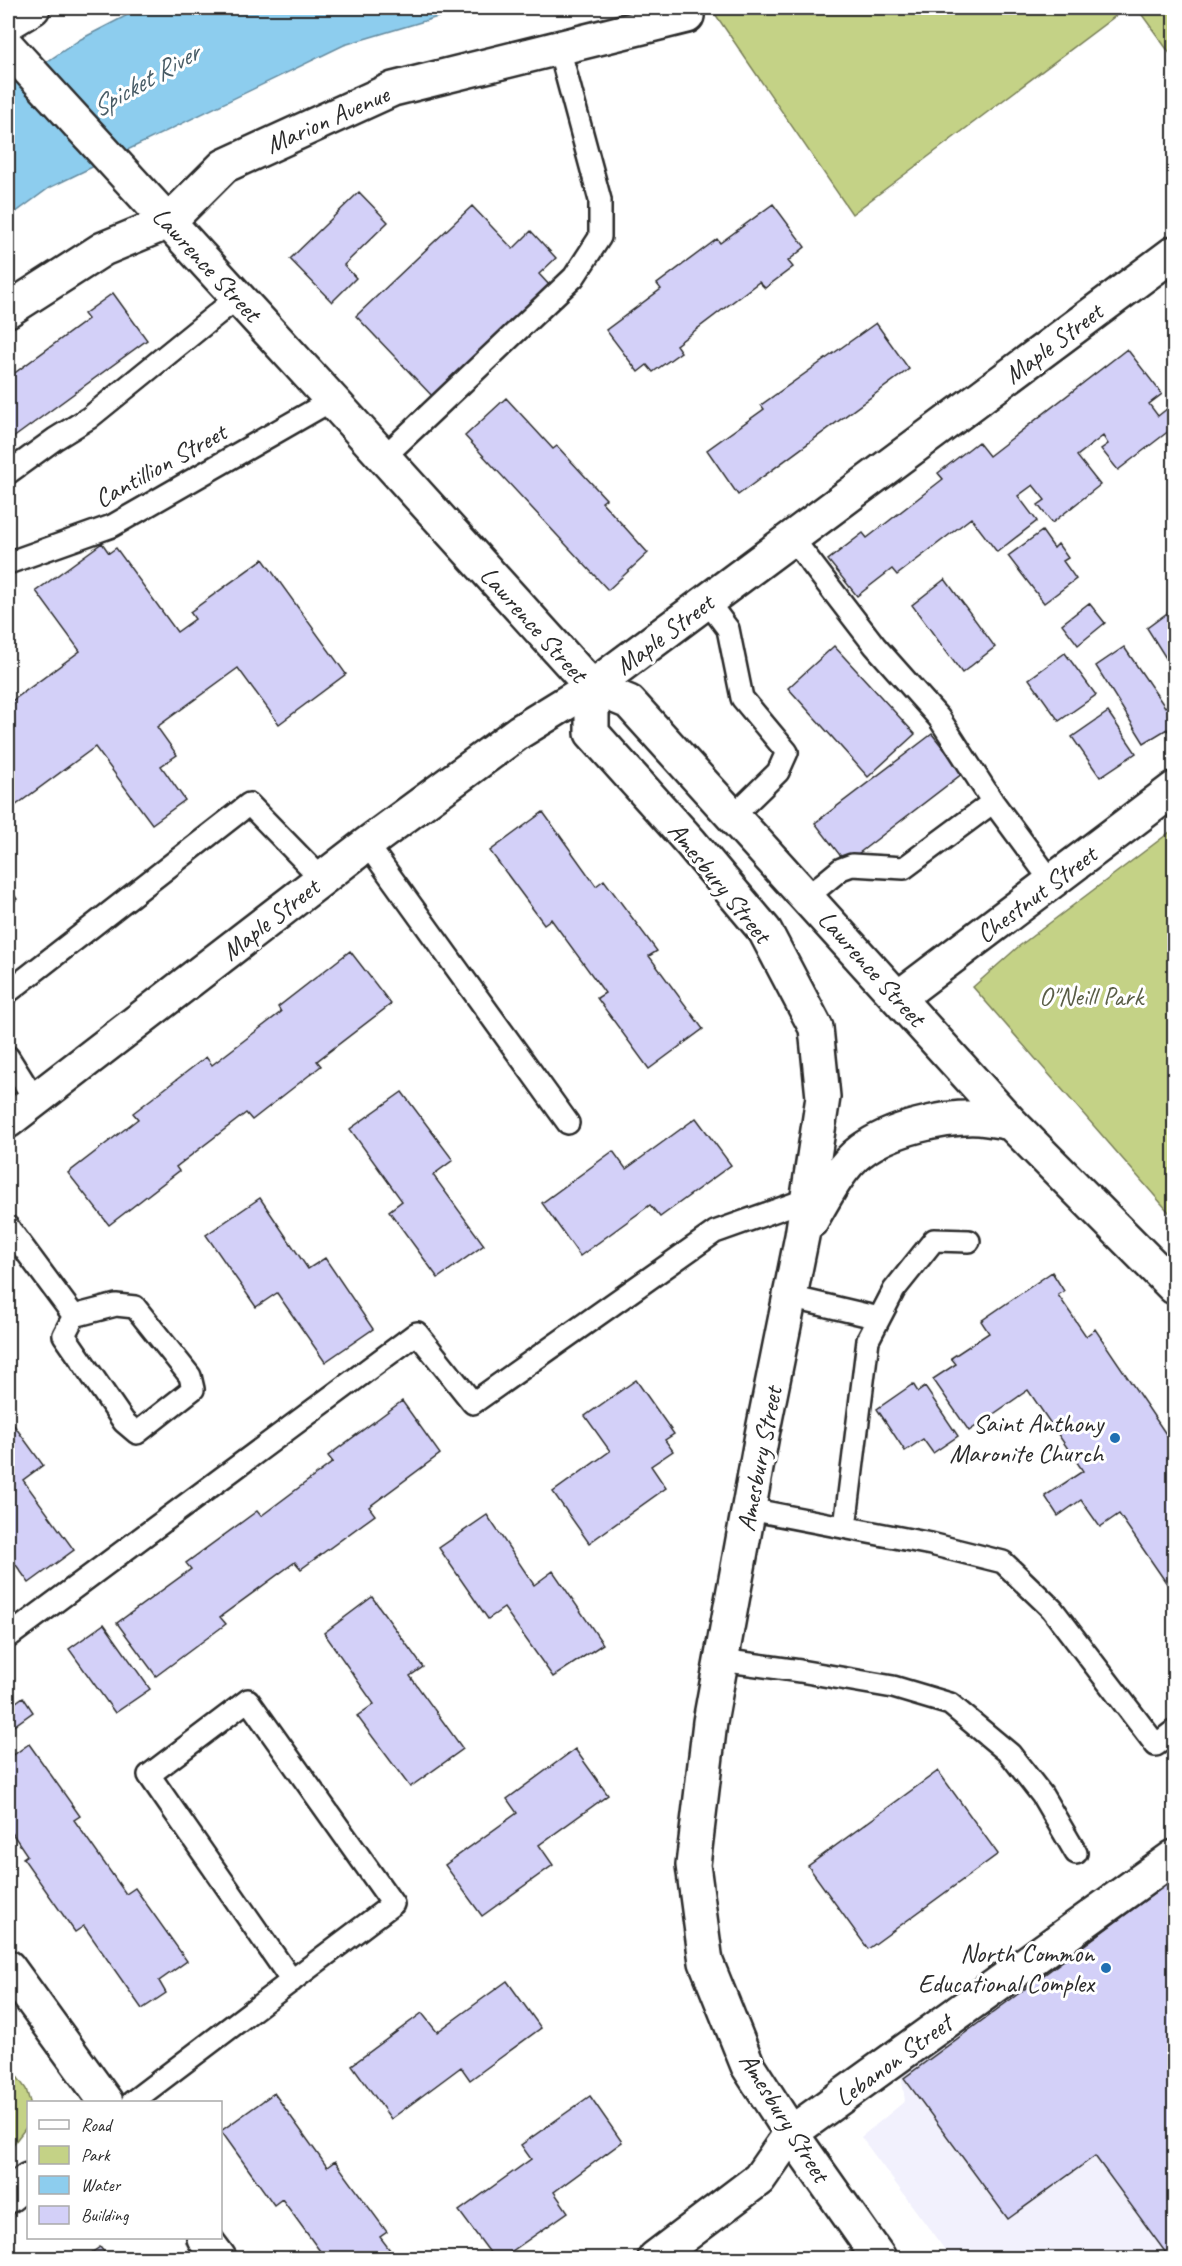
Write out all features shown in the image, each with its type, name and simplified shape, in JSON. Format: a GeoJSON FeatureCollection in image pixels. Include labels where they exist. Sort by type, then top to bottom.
{"type":"FeatureCollection","features":[{"type":"Feature","properties":{"kind":"main road"},"geometry":{"type":"LineString","coordinates":[[8,23],[33,8]]}},
{"type":"Feature","properties":{"kind":"main road","name":"Marion Avenue"},"geometry":{"type":"LineString","coordinates":[[8,310],[103,249],[168,222],[224,166],[393,89],[687,16]]}},
{"type":"Feature","properties":{"kind":"main road","name":"Lawrence Street"},"geometry":{"type":"LineString","coordinates":[[13,53],[592,687],[629,702],[1011,1123],[1174,1287]]}},
{"type":"Feature","properties":{"kind":"main road","name":"Maple Street"},"geometry":{"type":"LineString","coordinates":[[8,1121],[367,844],[519,732],[592,687],[1174,253]]}},
{"type":"Feature","properties":{"kind":"main road","name":"Amesbury Street"},"geometry":{"type":"LineString","coordinates":[[592,687],[592,733],[691,843],[765,931],[816,1028],[823,1097],[802,1236],[710,1722],[693,1865],[706,1962],[748,2066],[791,2133],[879,2259]]}},
{"type":"Feature","properties":{"kind":"main road","name":"Chestnut Street"},"geometry":{"type":"LineString","coordinates":[[898,998],[1174,789]]}},
{"type":"Feature","properties":{"kind":"main road"},"geometry":{"type":"LineString","coordinates":[[802,1236],[832,1184],[861,1151],[899,1131],[943,1120],[979,1118],[1011,1123]]}},
{"type":"Feature","properties":{"kind":"main road","name":"Lebanon Street"},"geometry":{"type":"LineString","coordinates":[[655,2259],[759,2179],[791,2133],[1174,1857]]}},
{"type":"Feature","properties":{"kind":"main road"},"geometry":{"type":"LineString","coordinates":[[8,1967],[105,2101]]}},
{"type":"Feature","properties":{"kind":"main road"},"geometry":{"type":"LineString","coordinates":[[8,2196],[27,2181]]}},
{"type":"Feature","properties":{"kind":"main road"},"geometry":{"type":"LineString","coordinates":[[205,2239],[219,2259]]}},
{"type":"Feature","properties":{"kind":"lane"},"geometry":{"type":"LineString","coordinates":[[384,457],[574,277],[600,237],[600,200],[559,48]]}},
{"type":"Feature","properties":{"kind":"lane"},"geometry":{"type":"LineString","coordinates":[[8,473],[55,438],[89,418],[238,297]]}},
{"type":"Feature","properties":{"kind":"lane","name":"Cantillion Street"},"geometry":{"type":"LineString","coordinates":[[8,563],[112,525],[332,400]]}},
{"type":"Feature","properties":{"kind":"lane"},"geometry":{"type":"LineString","coordinates":[[792,538],[875,646],[939,718],[993,802],[1052,882]]}},
{"type":"Feature","properties":{"kind":"lane"},"geometry":{"type":"LineString","coordinates":[[707,602],[728,629],[742,698],[787,752],[778,772],[733,816]]}},
{"type":"Feature","properties":{"kind":"lane"},"geometry":{"type":"LineString","coordinates":[[807,897],[841,869],[852,865],[904,867],[993,802]]}},
{"type":"Feature","properties":{"kind":"lane"},"geometry":{"type":"LineString","coordinates":[[8,992],[249,804],[322,879]]}},
{"type":"Feature","properties":{"kind":"lane"},"geometry":{"type":"LineString","coordinates":[[367,844],[568,1123]]}},
{"type":"Feature","properties":{"kind":"lane"},"geometry":{"type":"LineString","coordinates":[[8,1057],[35,1100]]}},
{"type":"Feature","properties":{"kind":"lane"},"geometry":{"type":"LineString","coordinates":[[8,1637],[417,1333],[473,1403],[715,1232],[808,1199]]}},
{"type":"Feature","properties":{"kind":"lane"},"geometry":{"type":"LineString","coordinates":[[8,1227],[74,1316]]}},
{"type":"Feature","properties":{"kind":"lane"},"geometry":{"type":"LineString","coordinates":[[845,1527],[868,1340],[894,1290],[934,1240],[969,1240]]}},
{"type":"Feature","properties":{"kind":"lane"},"geometry":{"type":"LineString","coordinates":[[790,1297],[879,1318]]}},
{"type":"Feature","properties":{"kind":"lane"},"geometry":{"type":"LineString","coordinates":[[116,1305],[135,1307],[190,1376],[193,1389],[137,1433],[124,1422],[64,1335],[74,1316],[116,1305]]}},
{"type":"Feature","properties":{"kind":"lane"},"geometry":{"type":"LineString","coordinates":[[749,1509],[930,1544],[1003,1562],[1052,1609],[1156,1745],[1174,1731]]}},
{"type":"Feature","properties":{"kind":"lane"},"geometry":{"type":"LineString","coordinates":[[722,1660],[893,1687],[950,1704],[1010,1754],[1042,1795],[1076,1853]]}},
{"type":"Feature","properties":{"kind":"lane"},"geometry":{"type":"LineString","coordinates":[[135,2101],[393,1904],[248,1700],[149,1775],[292,1981]]}},
{"type":"Feature","properties":{"kind":"shaded area","name":"North Common Educational Complex"},"geometry":{"type":"Polygon","coordinates":[[[1174,1869],[1174,2258],[951,2258],[861,2137],[905,2101],[900,2067],[1174,1869]]]}},
{"type":"Feature","properties":{"kind":"green space"},"geometry":{"type":"Polygon","coordinates":[[[711,8],[1126,8],[852,214],[711,8]]]}},
{"type":"Feature","properties":{"kind":"green space"},"geometry":{"type":"Polygon","coordinates":[[[1137,8],[1174,8],[1174,59],[1137,8]]]}},
{"type":"Feature","properties":{"kind":"green space","name":"O\"Neill Park"},"geometry":{"type":"Polygon","coordinates":[[[1174,829],[1174,1218],[973,987],[1018,947],[1174,829]]]}},
{"type":"Feature","properties":{"kind":"green space"},"geometry":{"type":"Polygon","coordinates":[[[8,2064],[26,2089],[30,2101],[27,2101],[27,2126],[8,2151],[8,2064]]]}},
{"type":"Feature","properties":{"kind":"water","name":"Spicket River"},"geometry":{"type":"Polygon","coordinates":[[[141,8],[468,8],[344,45],[49,188],[8,218],[8,88],[81,39],[141,8]]]}},
{"type":"Feature","properties":{"kind":"building"},"geometry":{"type":"Polygon","coordinates":[[[359,192],[388,222],[344,265],[356,278],[332,302],[290,259],[359,192]]]}},
{"type":"Feature","properties":{"kind":"building"},"geometry":{"type":"Polygon","coordinates":[[[773,204],[805,247],[788,261],[793,267],[765,288],[759,282],[676,345],[681,352],[653,372],[647,365],[638,372],[606,330],[661,289],[657,284],[717,239],[720,243],[773,204]]]}},
{"type":"Feature","properties":{"kind":"building"},"geometry":{"type":"Polygon","coordinates":[[[472,206],[513,249],[531,231],[556,258],[539,274],[551,287],[434,398],[356,316],[472,206]]]}},
{"type":"Feature","properties":{"kind":"building"},"geometry":{"type":"Polygon","coordinates":[[[113,293],[147,340],[13,438],[8,430],[8,378],[88,319],[84,314],[113,293]]]}},
{"type":"Feature","properties":{"kind":"building"},"geometry":{"type":"Polygon","coordinates":[[[876,323],[909,369],[738,495],[707,450],[764,409],[761,405],[876,323]]]}},
{"type":"Feature","properties":{"kind":"building"},"geometry":{"type":"Polygon","coordinates":[[[1127,349],[1162,394],[1149,404],[1158,416],[1168,408],[1174,417],[1174,427],[1118,470],[1101,449],[1108,444],[1103,436],[1077,456],[1100,485],[1052,523],[1038,505],[1045,500],[1033,485],[1018,496],[1037,521],[997,552],[971,518],[897,575],[892,569],[857,596],[828,560],[863,533],[867,538],[943,479],[938,473],[978,442],[989,456],[1127,349]]]}},
{"type":"Feature","properties":{"kind":"building"},"geometry":{"type":"Polygon","coordinates":[[[506,398],[553,449],[557,446],[606,499],[602,502],[648,553],[608,590],[465,436],[506,398]]]}},
{"type":"Feature","properties":{"kind":"building"},"geometry":{"type":"Polygon","coordinates":[[[1042,531],[1054,548],[1058,544],[1068,558],[1063,561],[1076,579],[1044,603],[1008,556],[1042,531]]]}},
{"type":"Feature","properties":{"kind":"building"},"geometry":{"type":"Polygon","coordinates":[[[102,543],[109,553],[116,548],[177,632],[195,619],[190,612],[263,559],[346,674],[279,724],[238,668],[157,727],[177,755],[161,766],[185,800],[152,824],[95,747],[8,811],[8,704],[80,651],[36,591],[102,543]]]}},
{"type":"Feature","properties":{"kind":"building"},"geometry":{"type":"Polygon","coordinates":[[[945,579],[995,647],[962,673],[912,605],[945,579]]]}},
{"type":"Feature","properties":{"kind":"building"},"geometry":{"type":"Polygon","coordinates":[[[1089,603],[1105,623],[1078,645],[1062,624],[1089,603]]]}},
{"type":"Feature","properties":{"kind":"building"},"geometry":{"type":"Polygon","coordinates":[[[1174,608],[1174,671],[1147,628],[1174,608]]]}},
{"type":"Feature","properties":{"kind":"building"},"geometry":{"type":"Polygon","coordinates":[[[834,646],[915,734],[868,777],[788,688],[834,646]]]}},
{"type":"Feature","properties":{"kind":"building"},"geometry":{"type":"Polygon","coordinates":[[[1124,647],[1165,707],[1174,701],[1174,733],[1171,735],[1167,729],[1144,743],[1096,666],[1124,647]]]}},
{"type":"Feature","properties":{"kind":"building"},"geometry":{"type":"Polygon","coordinates":[[[1065,653],[1096,695],[1059,721],[1029,679],[1065,653]]]}},
{"type":"Feature","properties":{"kind":"building"},"geometry":{"type":"Polygon","coordinates":[[[1108,712],[1136,753],[1100,777],[1072,737],[1108,712]]]}},
{"type":"Feature","properties":{"kind":"building"},"geometry":{"type":"Polygon","coordinates":[[[932,734],[963,773],[846,863],[815,823],[932,734]]]}},
{"type":"Feature","properties":{"kind":"building"},"geometry":{"type":"Polygon","coordinates":[[[543,812],[596,886],[604,880],[657,951],[649,956],[703,1029],[649,1069],[597,998],[605,993],[551,919],[544,924],[490,851],[543,812]]]}},
{"type":"Feature","properties":{"kind":"building"},"geometry":{"type":"Polygon","coordinates":[[[8,886],[17,899],[8,906],[8,886]]]}},
{"type":"Feature","properties":{"kind":"building"},"geometry":{"type":"Polygon","coordinates":[[[350,951],[391,1004],[317,1061],[321,1066],[252,1120],[246,1113],[176,1167],[179,1171],[109,1225],[68,1173],[138,1119],[133,1113],[206,1057],[212,1065],[281,1012],[278,1007],[350,951]]]}},
{"type":"Feature","properties":{"kind":"building"},"geometry":{"type":"Polygon","coordinates":[[[402,1092],[453,1160],[433,1175],[484,1245],[438,1278],[389,1211],[402,1201],[350,1129],[402,1092]]]}},
{"type":"Feature","properties":{"kind":"building"},"geometry":{"type":"Polygon","coordinates":[[[696,1118],[731,1165],[660,1217],[650,1205],[580,1256],[542,1203],[613,1151],[626,1169],[696,1118]]]}},
{"type":"Feature","properties":{"kind":"building"},"geometry":{"type":"Polygon","coordinates":[[[260,1198],[308,1269],[325,1258],[373,1329],[325,1362],[277,1293],[256,1307],[206,1235],[260,1198]]]}},
{"type":"Feature","properties":{"kind":"building","name":"Saint Anthony Maronite Church"},"geometry":{"type":"Polygon","coordinates":[[[1052,1272],[1064,1291],[1058,1295],[1086,1336],[1095,1329],[1174,1446],[1174,1594],[1119,1514],[1100,1527],[1081,1500],[1058,1516],[1045,1496],[1083,1471],[1028,1390],[969,1431],[933,1379],[956,1364],[951,1358],[989,1333],[981,1321],[1052,1272]]]}},
{"type":"Feature","properties":{"kind":"building"},"geometry":{"type":"Polygon","coordinates":[[[636,1380],[674,1434],[665,1440],[673,1451],[651,1466],[666,1488],[589,1543],[553,1492],[610,1451],[585,1416],[636,1380]]]}},
{"type":"Feature","properties":{"kind":"building"},"geometry":{"type":"Polygon","coordinates":[[[913,1384],[918,1392],[925,1387],[958,1436],[933,1453],[923,1439],[905,1451],[877,1409],[913,1384]]]}},
{"type":"Feature","properties":{"kind":"building"},"geometry":{"type":"Polygon","coordinates":[[[402,1401],[440,1454],[369,1507],[375,1515],[301,1569],[295,1562],[220,1617],[226,1624],[156,1676],[117,1623],[191,1569],[186,1563],[257,1511],[261,1516],[333,1462],[328,1456],[402,1401]]]}},
{"type":"Feature","properties":{"kind":"building"},"geometry":{"type":"Polygon","coordinates":[[[8,1417],[43,1465],[23,1480],[74,1550],[29,1583],[8,1554],[8,1417]]]}},
{"type":"Feature","properties":{"kind":"building"},"geometry":{"type":"Polygon","coordinates":[[[487,1515],[534,1585],[553,1571],[603,1644],[553,1677],[504,1608],[488,1619],[439,1548],[487,1515]]]}},
{"type":"Feature","properties":{"kind":"building"},"geometry":{"type":"Polygon","coordinates":[[[372,1597],[423,1667],[410,1676],[463,1749],[410,1787],[357,1716],[374,1704],[324,1633],[372,1597]]]}},
{"type":"Feature","properties":{"kind":"building"},"geometry":{"type":"Polygon","coordinates":[[[104,1624],[150,1689],[115,1713],[69,1649],[104,1624]]]}},
{"type":"Feature","properties":{"kind":"building"},"geometry":{"type":"Polygon","coordinates":[[[23,1697],[33,1712],[8,1730],[8,1708],[23,1697]]]}},
{"type":"Feature","properties":{"kind":"building"},"geometry":{"type":"Polygon","coordinates":[[[29,1744],[80,1816],[74,1820],[126,1894],[135,1888],[187,1961],[159,1981],[166,1993],[142,2009],[84,1926],[75,1932],[23,1858],[27,1855],[8,1827],[8,1759],[29,1744]]]}},
{"type":"Feature","properties":{"kind":"building"},"geometry":{"type":"Polygon","coordinates":[[[575,1749],[608,1795],[539,1845],[553,1865],[482,1916],[445,1865],[517,1813],[507,1799],[575,1749]]]}},
{"type":"Feature","properties":{"kind":"building"},"geometry":{"type":"Polygon","coordinates":[[[938,1771],[998,1854],[868,1949],[808,1866],[938,1771]]]}},
{"type":"Feature","properties":{"kind":"building","name":"North Common Educational Complex"},"geometry":{"type":"Polygon","coordinates":[[[1174,1879],[1174,2258],[1158,2258],[1166,2253],[1095,2156],[1008,2219],[904,2078],[1174,1879]]]}},
{"type":"Feature","properties":{"kind":"building"},"geometry":{"type":"Polygon","coordinates":[[[507,1981],[541,2028],[470,2080],[461,2067],[391,2119],[352,2065],[422,2013],[437,2032],[507,1981]]]}},
{"type":"Feature","properties":{"kind":"building"},"geometry":{"type":"Polygon","coordinates":[[[274,2093],[327,2167],[335,2161],[387,2232],[380,2237],[396,2258],[325,2258],[282,2199],[274,2205],[222,2130],[274,2093]]]}},
{"type":"Feature","properties":{"kind":"building"},"geometry":{"type":"Polygon","coordinates":[[[590,2096],[622,2142],[554,2192],[568,2212],[502,2258],[494,2258],[459,2211],[531,2159],[521,2145],[590,2096]]]}},
{"type":"Feature","properties":{"kind":"building"},"geometry":{"type":"Polygon","coordinates":[[[100,2247],[109,2258],[84,2258],[100,2247]]]}},
{"type":"Feature","properties":{"kind":"place","name":"Saint Anthony Maronite Church"},"geometry":{"type":"Point","coordinates":[1115,1438]}},
{"type":"Feature","properties":{"kind":"place","name":"North Common Educational Complex"},"geometry":{"type":"Point","coordinates":[1106,1968]}}]}
